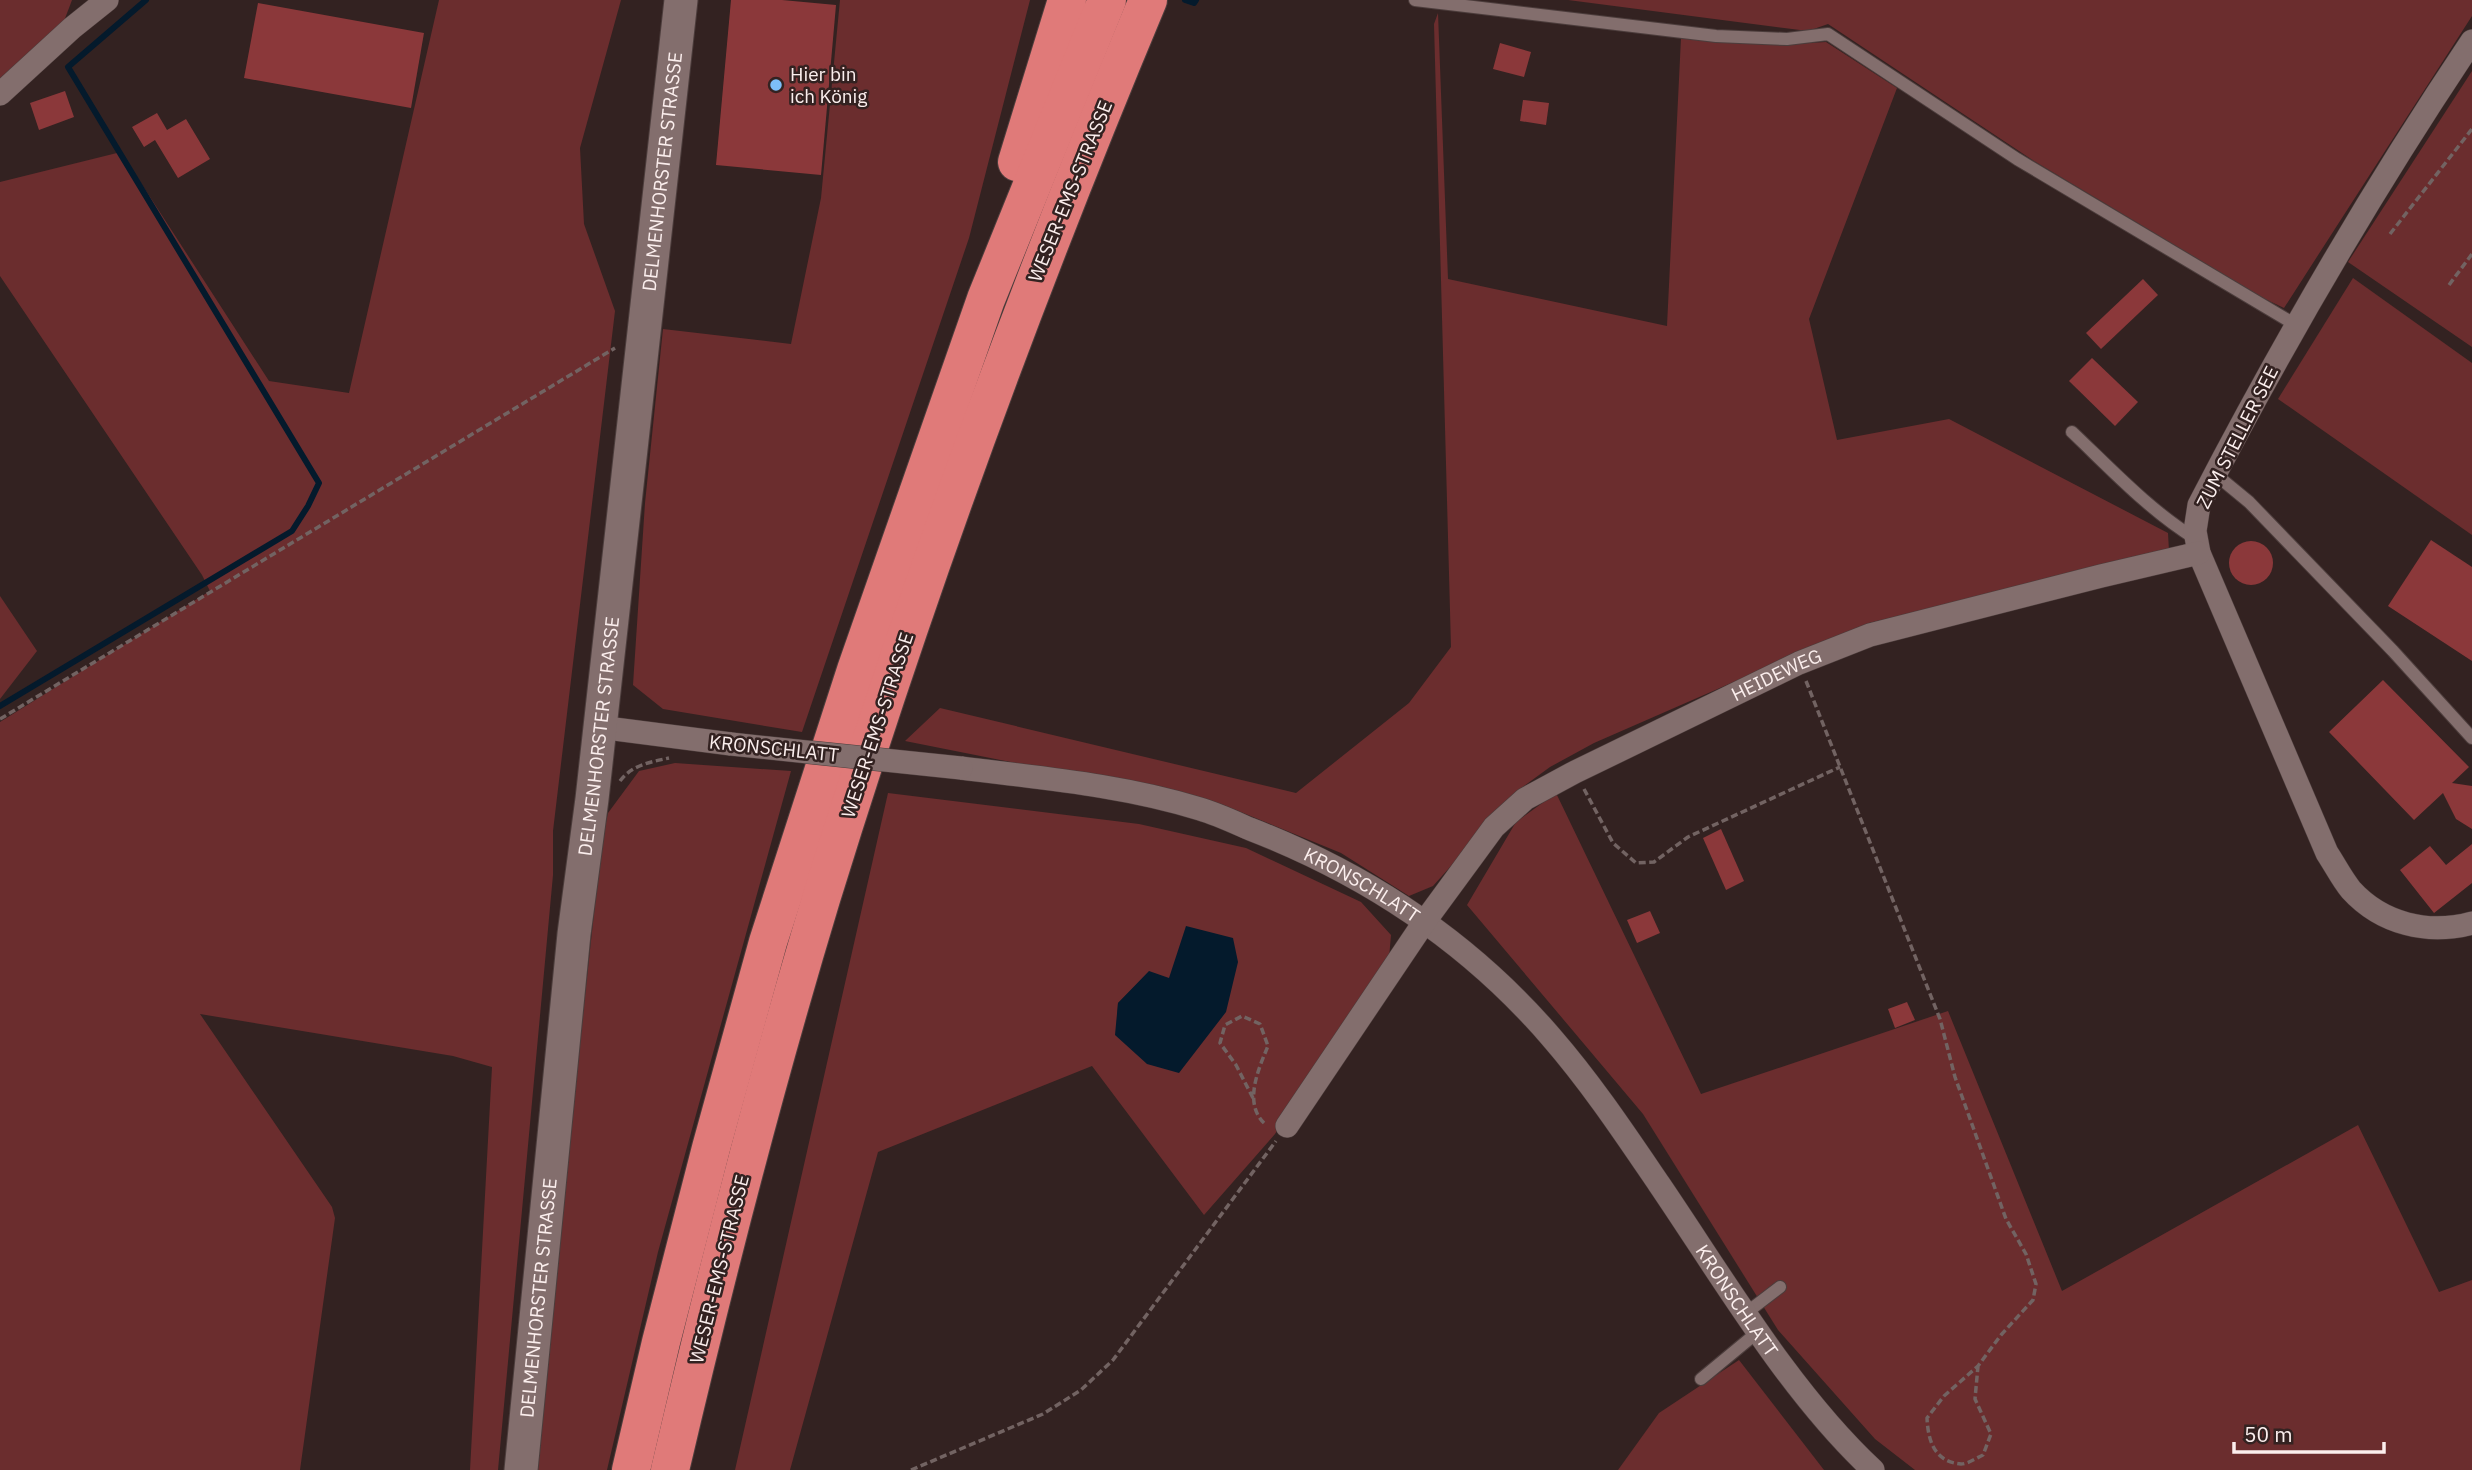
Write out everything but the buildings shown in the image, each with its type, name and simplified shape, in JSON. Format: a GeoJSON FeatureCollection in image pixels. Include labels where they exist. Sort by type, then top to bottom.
{"type":"FeatureCollection","features":[{"type":"Feature","properties":{"kind":"highway"},"geometry":{"type":"LineString","coordinates":[[986,299],[981,271],[1067,0]]}},
{"type":"Feature","properties":{"kind":"highway","name":"WESER-EMS-STRASSE"},"geometry":{"type":"LineString","coordinates":[[631,1470],[701,1187],[768,942],[856,670],[986,299],[1107,0]]}},
{"type":"Feature","properties":{"kind":"highway","name":"WESER-EMS-STRASSE"},"geometry":{"type":"LineString","coordinates":[[670,1470],[748,1157],[817,913],[911,621],[1030,291],[1147,4]]}},
{"type":"Feature","properties":{"kind":"street"},"geometry":{"type":"LineString","coordinates":[[0,94],[107,0]]}},
{"type":"Feature","properties":{"kind":"street","name":"DELMENHORSTER STRASSE"},"geometry":{"type":"LineString","coordinates":[[521,1470],[573,934],[592,799],[681,0]]}},
{"type":"Feature","properties":{"kind":"street","name":"ZUM STELLER SEE"},"geometry":{"type":"LineString","coordinates":[[2472,41],[2344,242],[2296,325],[2199,505],[2195,531],[2198,546],[2327,853],[2350,888],[2371,908],[2390,919],[2425,928],[2454,928],[2472,923]]}},
{"type":"Feature","properties":{"kind":"street","name":"HEIDEWEG"},"geometry":{"type":"LineString","coordinates":[[1287,1126],[1425,921],[1494,827],[1525,799],[1799,663],[1870,635],[2101,576],[2198,546]]}},
{"type":"Feature","properties":{"kind":"street","name":"KRONSCHLATT"},"geometry":{"type":"LineString","coordinates":[[599,727],[1098,786],[1200,809],[1293,846],[1369,885],[1425,921],[1481,966],[1551,1037],[1621,1127],[1806,1396],[1873,1470]]}},
{"type":"Feature","properties":{"kind":"lane"},"geometry":{"type":"LineString","coordinates":[[1415,0],[1716,36],[1787,39],[1828,34],[2017,159],[2296,325]]}},
{"type":"Feature","properties":{"kind":"lane"},"geometry":{"type":"LineString","coordinates":[[2072,432],[2198,546]]}},
{"type":"Feature","properties":{"kind":"lane"},"geometry":{"type":"LineString","coordinates":[[2215,474],[2249,502],[2393,651],[2472,738]]}},
{"type":"Feature","properties":{"kind":"lane"},"geometry":{"type":"LineString","coordinates":[[1701,1378],[1753,1322],[1780,1287]]}},
{"type":"Feature","properties":{"kind":"path"},"geometry":{"type":"LineString","coordinates":[[2390,234],[2472,129]]}},
{"type":"Feature","properties":{"kind":"path"},"geometry":{"type":"LineString","coordinates":[[2449,285],[2472,254]]}},
{"type":"Feature","properties":{"kind":"path"},"geometry":{"type":"LineString","coordinates":[[0,719],[645,330]]}},
{"type":"Feature","properties":{"kind":"path"},"geometry":{"type":"LineString","coordinates":[[1799,663],[1940,1019],[1955,1077],[2006,1219],[2026,1254],[2036,1284],[2033,1300],[2001,1335],[1978,1366],[1944,1396],[1927,1418],[1928,1440],[1942,1459],[1963,1464],[1983,1455],[1990,1434],[1975,1399],[1978,1366]]}},
{"type":"Feature","properties":{"kind":"path"},"geometry":{"type":"LineString","coordinates":[[592,799],[609,801],[626,774],[643,764],[674,757]]}},
{"type":"Feature","properties":{"kind":"path"},"geometry":{"type":"LineString","coordinates":[[1575,772],[1612,844],[1636,863],[1654,862],[1688,837],[1840,766]]}},
{"type":"Feature","properties":{"kind":"path"},"geometry":{"type":"LineString","coordinates":[[1253,1098],[1259,1067],[1268,1046],[1260,1024],[1242,1016],[1225,1025],[1220,1043],[1236,1065],[1253,1098],[1257,1116],[1269,1127],[1287,1126]]}},
{"type":"Feature","properties":{"kind":"path"},"geometry":{"type":"LineString","coordinates":[[911,1470],[1043,1414],[1081,1390],[1113,1360],[1287,1126]]}},
{"type":"Feature","properties":{"kind":"shaded area"},"geometry":{"type":"Polygon","coordinates":[[[0,0],[72,0],[58,37],[0,84],[0,0]]]}},
{"type":"Feature","properties":{"kind":"shaded area"},"geometry":{"type":"Polygon","coordinates":[[[439,0],[621,0],[580,148],[584,224],[615,311],[553,831],[553,875],[498,1470],[470,1470],[492,1067],[453,1056],[200,1014],[332,1207],[335,1218],[300,1470],[0,1470],[0,722],[210,591],[202,575],[0,276],[0,182],[121,152],[269,381],[349,393],[439,0]]]}},
{"type":"Feature","properties":{"kind":"shaded area"},"geometry":{"type":"Polygon","coordinates":[[[840,0],[1030,0],[969,238],[802,732],[663,709],[633,685],[645,503],[663,329],[791,344],[821,198],[840,0]]]}},
{"type":"Feature","properties":{"kind":"shaded area"},"geometry":{"type":"Polygon","coordinates":[[[1568,0],[2472,0],[2472,16],[2284,308],[2034,161],[1828,24],[1808,31],[1568,0]]]}},
{"type":"Feature","properties":{"kind":"shaded area"},"geometry":{"type":"Polygon","coordinates":[[[1438,13],[1448,279],[1667,326],[1681,38],[1793,44],[1826,42],[1897,88],[1809,319],[1837,440],[1949,419],[2168,533],[2169,551],[1869,623],[1594,743],[1550,767],[1520,789],[1433,886],[1409,896],[1341,853],[1221,804],[905,741],[940,708],[1296,793],[1409,703],[1451,647],[1434,24],[1438,13]]]}},
{"type":"Feature","properties":{"kind":"shaded area"},"geometry":{"type":"Polygon","coordinates":[[[2472,71],[2472,347],[2348,262],[2472,71]]]}},
{"type":"Feature","properties":{"kind":"shaded area"},"geometry":{"type":"Polygon","coordinates":[[[2353,278],[2472,363],[2472,535],[2278,399],[2353,278]]]}},
{"type":"Feature","properties":{"kind":"shaded area"},"geometry":{"type":"Polygon","coordinates":[[[0,596],[37,651],[0,699],[0,596]]]}},
{"type":"Feature","properties":{"kind":"shaded area"},"geometry":{"type":"Polygon","coordinates":[[[675,763],[791,771],[658,1252],[607,1470],[533,1470],[602,840],[608,813],[639,771],[675,763]]]}},
{"type":"Feature","properties":{"kind":"shaded area"},"geometry":{"type":"Polygon","coordinates":[[[888,793],[1139,824],[1246,848],[1361,902],[1391,935],[1389,958],[1275,1134],[1204,1215],[1092,1066],[878,1152],[790,1470],[735,1470],[888,793]],[[1149,972],[1118,1003],[1116,1035],[1169,979],[1149,972]]]}},
{"type":"Feature","properties":{"kind":"shaded area"},"geometry":{"type":"Polygon","coordinates":[[[1556,793],[1701,1094],[1948,1011],[2062,1291],[2358,1125],[2439,1292],[2472,1280],[2472,1470],[1915,1470],[1875,1439],[1778,1330],[1643,1114],[1467,905],[1516,822],[1556,793]]]}},
{"type":"Feature","properties":{"kind":"shaded area"},"geometry":{"type":"Polygon","coordinates":[[[1739,1360],[1824,1470],[1618,1470],[1659,1413],[1739,1360]]]}},
{"type":"Feature","properties":{"kind":"water"},"geometry":{"type":"Polygon","coordinates":[[[1186,926],[1233,938],[1238,962],[1226,1012],[1179,1073],[1147,1064],[1115,1035],[1118,1003],[1149,971],[1169,978],[1186,926]]]}},
{"type":"Feature","properties":{"kind":"waterway"},"geometry":{"type":"LineString","coordinates":[[0,706],[292,531],[319,483],[68,67],[146,0]]}},
{"type":"Feature","properties":{"kind":"waterway"},"geometry":{"type":"LineString","coordinates":[[1185,0],[1194,3],[1196,0]]}},
{"type":"Feature","properties":{"kind":"place","name":"Hier bin ich König"},"geometry":{"type":"Point","coordinates":[776,85]}}]}
